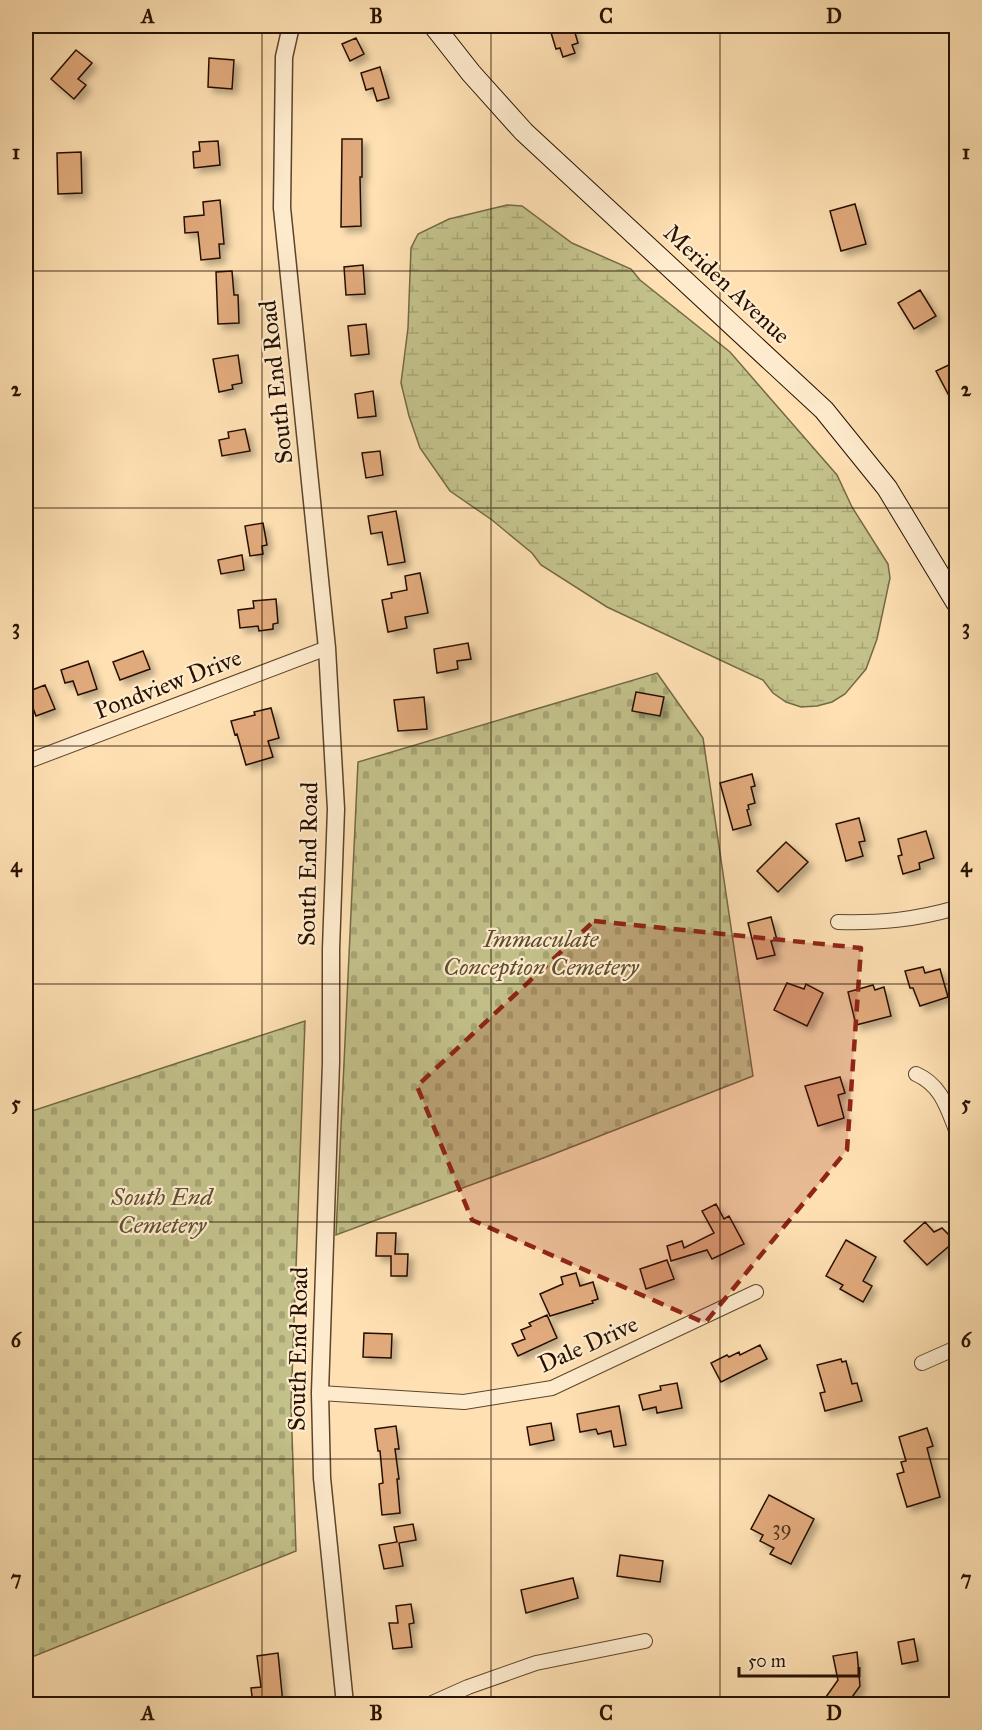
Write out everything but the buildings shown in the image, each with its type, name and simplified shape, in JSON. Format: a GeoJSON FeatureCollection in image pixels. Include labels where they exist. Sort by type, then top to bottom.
{"type":"FeatureCollection","features":[{"type":"Feature","properties":{"kind":"main road","name":"Meriden Avenue"},"geometry":{"type":"LineString","coordinates":[[434,26],[471,73],[524,132],[824,410],[887,488],[957,602]]}},
{"type":"Feature","properties":{"kind":"street","name":"South End Road"},"geometry":{"type":"LineString","coordinates":[[291,26],[284,57],[282,208],[327,648],[336,809],[320,1393],[322,1478],[345,1704]]}},
{"type":"Feature","properties":{"kind":"street","name":"Pondview Drive"},"geometry":{"type":"LineString","coordinates":[[26,762],[327,648]]}},
{"type":"Feature","properties":{"kind":"street"},"geometry":{"type":"LineString","coordinates":[[838,922],[883,923],[929,916],[957,908]]}},
{"type":"Feature","properties":{"kind":"street"},"geometry":{"type":"LineString","coordinates":[[916,1074],[929,1081],[939,1091],[957,1130]]}},
{"type":"Feature","properties":{"kind":"street","name":"Dale Drive"},"geometry":{"type":"LineString","coordinates":[[320,1393],[464,1402],[552,1389],[756,1292]]}},
{"type":"Feature","properties":{"kind":"street"},"geometry":{"type":"LineString","coordinates":[[922,1363],[957,1348]]}},
{"type":"Feature","properties":{"kind":"street"},"geometry":{"type":"LineString","coordinates":[[430,1704],[468,1687],[536,1663],[645,1641]]}},
{"type":"Feature","properties":{"kind":"highlighted area"},"geometry":{"type":"Polygon","coordinates":[[[594,921],[861,948],[847,1150],[705,1323],[472,1220],[417,1086],[594,921]]]}},
{"type":"Feature","properties":{"kind":"green space"},"geometry":{"type":"Polygon","coordinates":[[[507,205],[522,206],[572,243],[631,269],[640,280],[730,352],[837,475],[852,507],[888,564],[890,578],[877,639],[866,669],[845,694],[832,702],[817,706],[801,707],[786,702],[773,693],[763,680],[607,607],[541,565],[532,553],[492,520],[450,491],[420,448],[401,383],[408,328],[411,248],[418,234],[449,219],[507,205]]]}},
{"type":"Feature","properties":{"kind":"green space","name":"Immaculate Conception Cemetery"},"geometry":{"type":"Polygon","coordinates":[[[657,673],[703,738],[753,1076],[546,1157],[336,1235],[358,762],[657,673]]]}},
{"type":"Feature","properties":{"kind":"green space","name":"South End Cemetery"},"geometry":{"type":"Polygon","coordinates":[[[305,1021],[291,1405],[296,1551],[27,1659],[26,1113],[305,1021]]]}}]}
